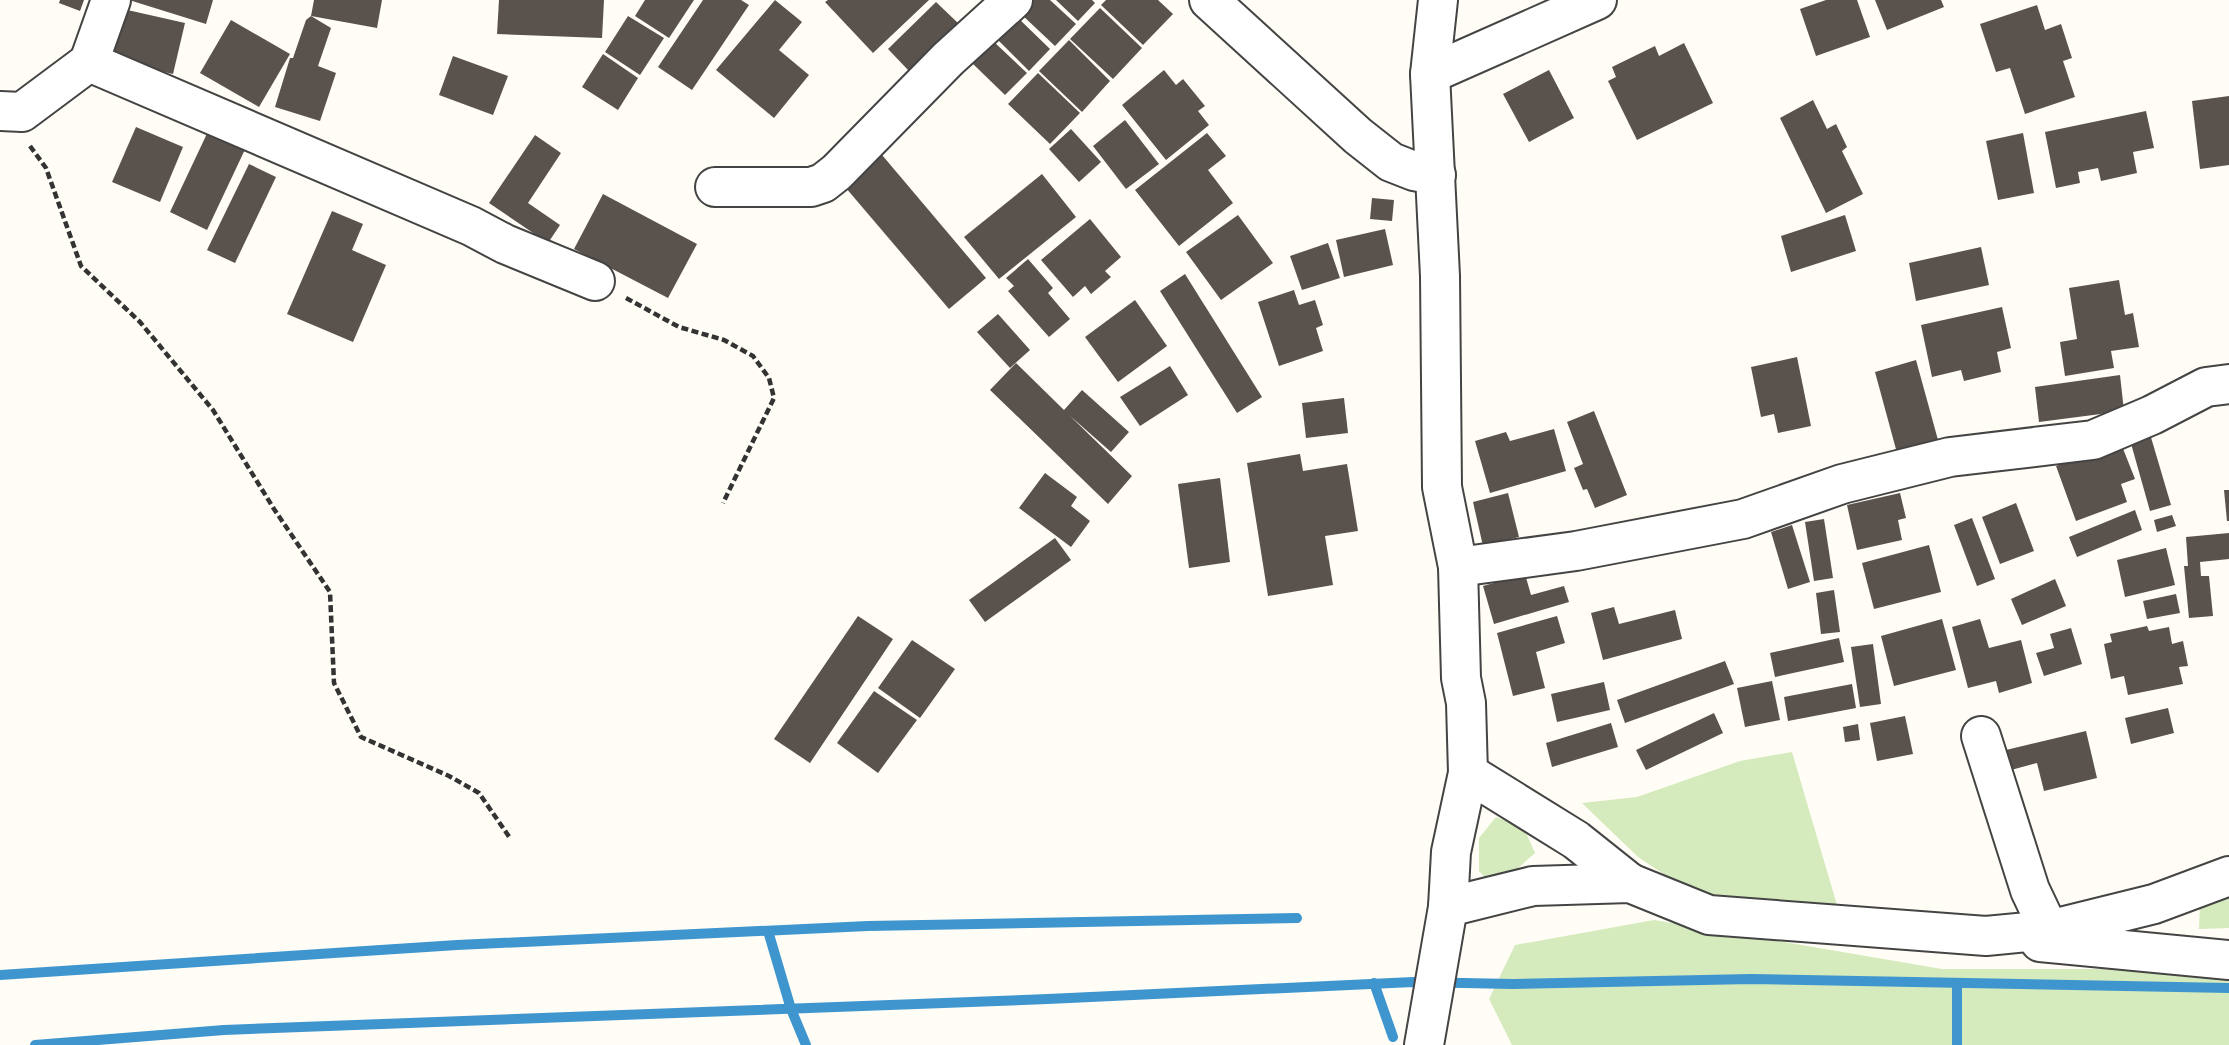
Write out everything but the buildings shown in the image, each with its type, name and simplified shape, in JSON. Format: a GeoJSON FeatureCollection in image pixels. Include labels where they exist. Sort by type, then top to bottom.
{"type":"FeatureCollection","features":[{"type":"Feature","properties":{"kind":"street"},"geometry":{"type":"LineString","coordinates":[[3,111],[22,112],[89,62],[111,0]]}},
{"type":"Feature","properties":{"kind":"street"},"geometry":{"type":"LineString","coordinates":[[715,187],[798,188],[823,183],[948,59],[1013,0]]}},
{"type":"Feature","properties":{"kind":"street"},"geometry":{"type":"LineString","coordinates":[[1209,0],[1358,136],[1391,162],[1414,171],[1436,175]]}},
{"type":"Feature","properties":{"kind":"street"},"geometry":{"type":"LineString","coordinates":[[1424,1045],[1448,908],[1451,852],[1468,773],[1466,703],[1461,678],[1458,567],[1442,487],[1440,276],[1430,74],[1438,0]]}},
{"type":"Feature","properties":{"kind":"street"},"geometry":{"type":"LineString","coordinates":[[1430,74],[1597,0]]}},
{"type":"Feature","properties":{"kind":"street"},"geometry":{"type":"LineString","coordinates":[[89,62],[595,281]]}},
{"type":"Feature","properties":{"kind":"street"},"geometry":{"type":"LineString","coordinates":[[1458,567],[1576,551],[1743,519],[1842,484],[1950,457],[2093,440],[2152,415],[2206,387],[2229,384]]}},
{"type":"Feature","properties":{"kind":"street"},"geometry":{"type":"LineString","coordinates":[[1981,736],[2030,890],[2049,930]]}},
{"type":"Feature","properties":{"kind":"street"},"geometry":{"type":"LineString","coordinates":[[1468,773],[1576,840],[1630,883],[1709,915],[1986,936],[2229,960]]}},
{"type":"Feature","properties":{"kind":"street"},"geometry":{"type":"LineString","coordinates":[[1986,936],[2049,930],[2154,904],[2229,876]]}},
{"type":"Feature","properties":{"kind":"street"},"geometry":{"type":"LineString","coordinates":[[1448,908],[1533,886],[1630,883]]}},
{"type":"Feature","properties":{"kind":"path"},"geometry":{"type":"LineString","coordinates":[[3,111],[46,168],[81,267],[140,322],[213,410],[274,509],[330,592],[334,683],[361,737],[449,776],[479,793],[510,838]]}},
{"type":"Feature","properties":{"kind":"path"},"geometry":{"type":"LineString","coordinates":[[595,281],[679,327],[724,340],[753,356],[769,378],[774,398],[723,503]]}},
{"type":"Feature","properties":{"kind":"green space"},"geometry":{"type":"Polygon","coordinates":[[[1792,752],[1837,905],[1721,902],[1680,885],[1638,857],[1582,803],[1637,797],[1740,761],[1792,752]]]}},
{"type":"Feature","properties":{"kind":"green space"},"geometry":{"type":"Polygon","coordinates":[[[1496,817],[1524,828],[1535,853],[1517,869],[1490,883],[1479,871],[1479,838],[1496,817]]]}},
{"type":"Feature","properties":{"kind":"green space"},"geometry":{"type":"Polygon","coordinates":[[[2229,893],[2229,928],[2199,929],[2200,902],[2229,893]]]}},
{"type":"Feature","properties":{"kind":"green space"},"geometry":{"type":"Polygon","coordinates":[[[1654,920],[1942,969],[2165,969],[2229,974],[2229,1045],[1512,1045],[1489,999],[1515,945],[1654,920]]]}},
{"type":"Feature","properties":{"kind":"waterway"},"geometry":{"type":"LineString","coordinates":[[0,975],[457,945],[868,926],[1297,918]]}},
{"type":"Feature","properties":{"kind":"waterway"},"geometry":{"type":"LineString","coordinates":[[768,931],[791,1009],[806,1045]]}},
{"type":"Feature","properties":{"kind":"waterway"},"geometry":{"type":"LineString","coordinates":[[35,1045],[224,1030],[1048,999],[1413,982],[1513,984],[1751,979],[2229,988]]}},
{"type":"Feature","properties":{"kind":"waterway"},"geometry":{"type":"LineString","coordinates":[[1374,983],[1393,1037]]}},
{"type":"Feature","properties":{"kind":"waterway"},"geometry":{"type":"LineString","coordinates":[[1957,984],[1957,1045]]}}]}
